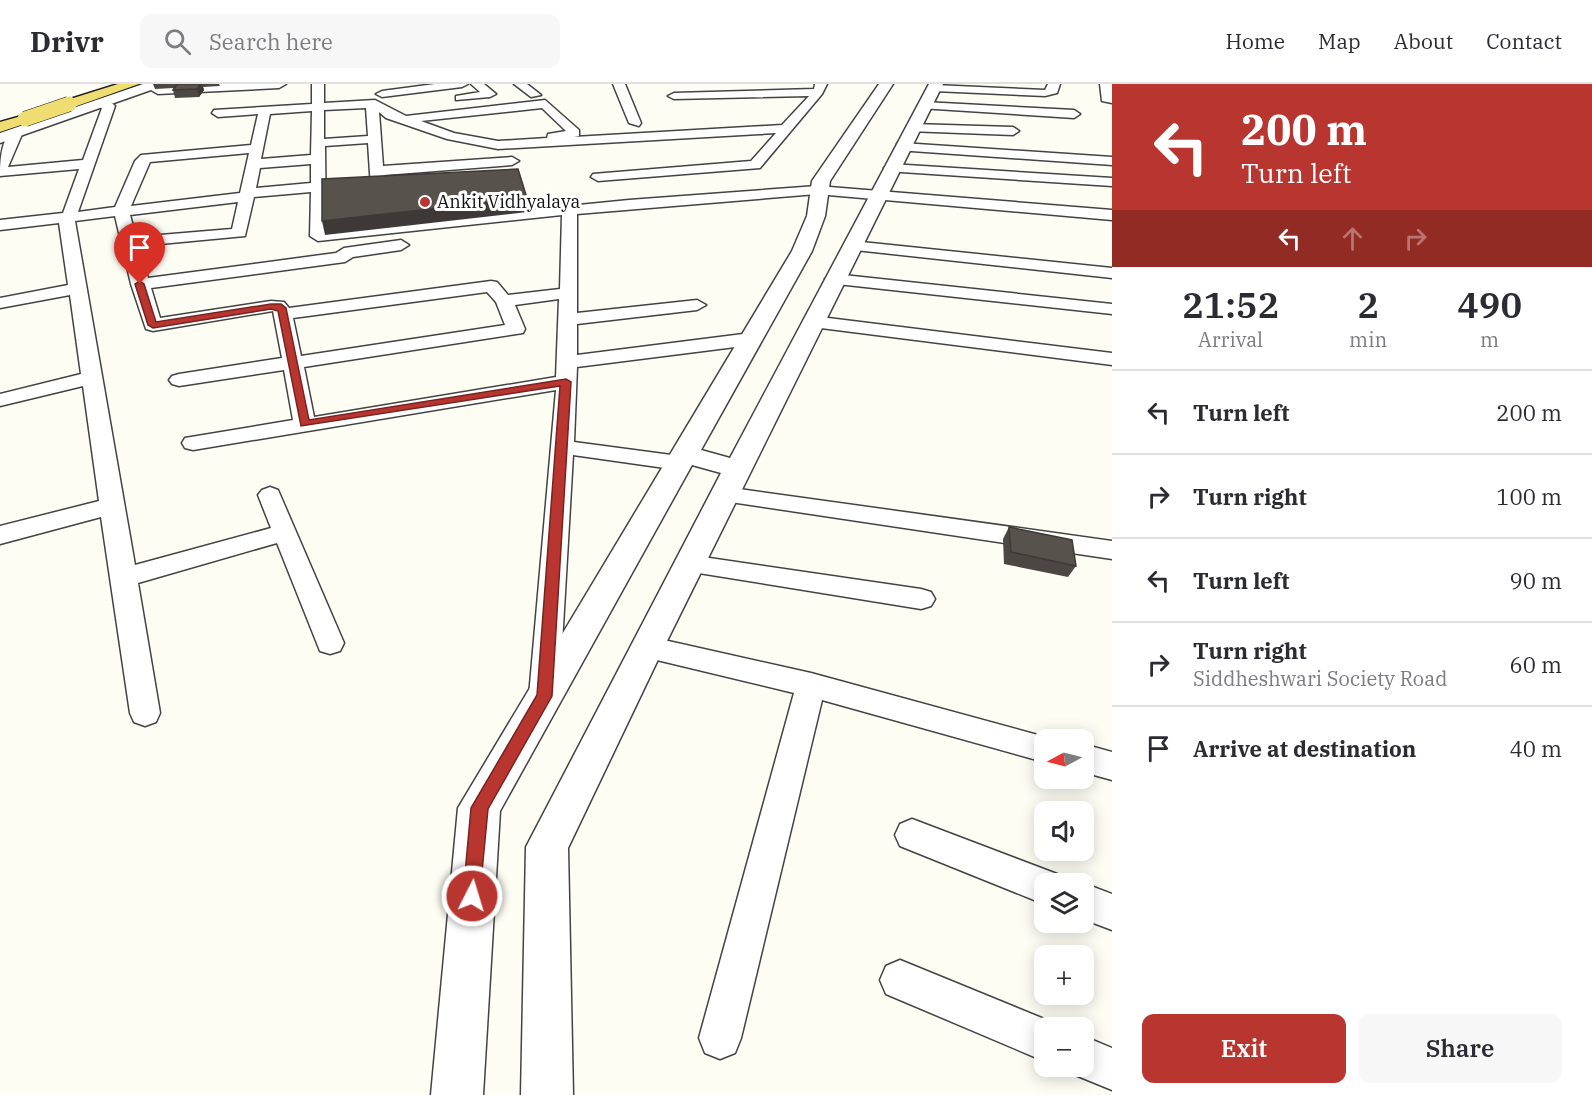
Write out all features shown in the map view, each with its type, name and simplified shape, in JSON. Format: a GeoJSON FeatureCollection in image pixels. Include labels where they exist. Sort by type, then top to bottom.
{"type":"FeatureCollection","features":[{"type":"Feature","properties":{"kind":"main road"},"geometry":{"type":"LineString","coordinates":[[64,107],[117,84]]}},
{"type":"Feature","properties":{"kind":"main road"},"geometry":{"type":"LineString","coordinates":[[64,107],[133,87]]}},
{"type":"Feature","properties":{"kind":"main road"},"geometry":{"type":"LineString","coordinates":[[0,120],[22,119]]}},
{"type":"Feature","properties":{"kind":"main road"},"geometry":{"type":"LineString","coordinates":[[0,127],[22,119]]}},
{"type":"Feature","properties":{"kind":"street"},"geometry":{"type":"LineString","coordinates":[[0,138],[22,119],[108,84]]}},
{"type":"Feature","properties":{"kind":"street"},"geometry":{"type":"LineString","coordinates":[[97,103],[133,87],[156,84]]}},
{"type":"Feature","properties":{"kind":"street"},"geometry":{"type":"LineString","coordinates":[[133,87],[279,84]]}},
{"type":"Feature","properties":{"kind":"street"},"geometry":{"type":"LineString","coordinates":[[398,105],[388,106],[380,89],[462,84]]}},
{"type":"Feature","properties":{"kind":"street"},"geometry":{"type":"LineString","coordinates":[[444,100],[490,94],[477,84]]}},
{"type":"Feature","properties":{"kind":"street"},"geometry":{"type":"LineString","coordinates":[[520,84],[534,95]]}},
{"type":"Feature","properties":{"kind":"street"},"geometry":{"type":"LineString","coordinates":[[619,84],[635,123]]}},
{"type":"Feature","properties":{"kind":"street"},"geometry":{"type":"LineString","coordinates":[[668,84],[676,101],[745,98],[820,88]]}},
{"type":"Feature","properties":{"kind":"street"},"geometry":{"type":"LineString","coordinates":[[457,1095],[479,808],[802,251],[815,220],[818,203],[817,190],[886,84]]}},
{"type":"Feature","properties":{"kind":"street"},"geometry":{"type":"LineString","coordinates":[[547,1095],[547,847],[646,647],[935,86],[1045,93],[1053,92],[1054,84]]}},
{"type":"Feature","properties":{"kind":"street"},"geometry":{"type":"LineString","coordinates":[[1106,84],[1108,101]]}},
{"type":"Feature","properties":{"kind":"street"},"geometry":{"type":"LineString","coordinates":[[318,95],[318,236],[526,208],[570,210],[603,187],[714,169],[755,165],[820,88]]}},
{"type":"Feature","properties":{"kind":"street"},"geometry":{"type":"LineString","coordinates":[[218,113],[265,110],[318,95],[348,93]]}},
{"type":"Feature","properties":{"kind":"street"},"geometry":{"type":"LineString","coordinates":[[318,95],[372,104],[403,119],[437,131],[490,143],[508,151],[518,179]]}},
{"type":"Feature","properties":{"kind":"street"},"geometry":{"type":"LineString","coordinates":[[22,119],[64,107],[97,103],[109,105],[67,222],[145,713]]}},
{"type":"Feature","properties":{"kind":"street"},"geometry":{"type":"LineString","coordinates":[[372,104],[376,171],[373,190],[396,188]]}},
{"type":"Feature","properties":{"kind":"street"},"geometry":{"type":"LineString","coordinates":[[403,119],[540,104],[548,105],[575,134],[490,143]]}},
{"type":"Feature","properties":{"kind":"street"},"geometry":{"type":"LineString","coordinates":[[924,106],[1074,114]]}},
{"type":"Feature","properties":{"kind":"street"},"geometry":{"type":"LineString","coordinates":[[22,119],[64,107]]}},
{"type":"Feature","properties":{"kind":"street"},"geometry":{"type":"LineString","coordinates":[[129,242],[239,233],[265,110]]}},
{"type":"Feature","properties":{"kind":"street"},"geometry":{"type":"LineString","coordinates":[[538,120],[560,117]]}},
{"type":"Feature","properties":{"kind":"street"},"geometry":{"type":"LineString","coordinates":[[22,119],[0,170],[88,164]]}},
{"type":"Feature","properties":{"kind":"street"},"geometry":{"type":"LineString","coordinates":[[437,131],[471,128]]}},
{"type":"Feature","properties":{"kind":"street"},"geometry":{"type":"LineString","coordinates":[[912,128],[1013,131]]}},
{"type":"Feature","properties":{"kind":"street"},"geometry":{"type":"LineString","coordinates":[[418,154],[582,146],[690,132],[786,129]]}},
{"type":"Feature","properties":{"kind":"street"},"geometry":{"type":"LineString","coordinates":[[690,132],[714,169]]}},
{"type":"Feature","properties":{"kind":"street"},"geometry":{"type":"LineString","coordinates":[[318,143],[374,139]]}},
{"type":"Feature","properties":{"kind":"street"},"geometry":{"type":"LineString","coordinates":[[902,147],[1036,154],[1112,161]]}},
{"type":"Feature","properties":{"kind":"street"},"geometry":{"type":"LineString","coordinates":[[257,148],[146,158],[142,161],[121,211],[153,325],[278,306],[283,314],[304,424]]}},
{"type":"Feature","properties":{"kind":"street"},"geometry":{"type":"LineString","coordinates":[[376,171],[508,151]]}},
{"type":"Feature","properties":{"kind":"street"},"geometry":{"type":"LineString","coordinates":[[1036,154],[1042,177]]}},
{"type":"Feature","properties":{"kind":"street"},"geometry":{"type":"LineString","coordinates":[[254,164],[318,159]]}},
{"type":"Feature","properties":{"kind":"street"},"geometry":{"type":"LineString","coordinates":[[603,187],[817,190],[884,182],[1042,177],[1112,182]]}},
{"type":"Feature","properties":{"kind":"street"},"geometry":{"type":"LineString","coordinates":[[884,182],[1112,215]]}},
{"type":"Feature","properties":{"kind":"street"},"geometry":{"type":"LineString","coordinates":[[0,225],[247,195],[318,190],[335,192]]}},
{"type":"Feature","properties":{"kind":"street"},"geometry":{"type":"LineString","coordinates":[[544,696],[562,447],[570,210]]}},
{"type":"Feature","properties":{"kind":"street"},"geometry":{"type":"LineString","coordinates":[[140,284],[345,257],[344,253],[500,231]]}},
{"type":"Feature","properties":{"kind":"street"},"geometry":{"type":"LineString","coordinates":[[852,246],[1112,273]]}},
{"type":"Feature","properties":{"kind":"street"},"geometry":{"type":"LineString","coordinates":[[834,279],[1112,309]]}},
{"type":"Feature","properties":{"kind":"street"},"geometry":{"type":"LineString","coordinates":[[179,380],[516,329],[504,301],[491,286],[283,314]]}},
{"type":"Feature","properties":{"kind":"street"},"geometry":{"type":"LineString","coordinates":[[0,303],[78,288]]}},
{"type":"Feature","properties":{"kind":"street"},"geometry":{"type":"LineString","coordinates":[[504,301],[568,293]]}},
{"type":"Feature","properties":{"kind":"street"},"geometry":{"type":"LineString","coordinates":[[774,300],[815,316],[1112,359]]}},
{"type":"Feature","properties":{"kind":"street"},"geometry":{"type":"LineString","coordinates":[[567,320],[697,305]]}},
{"type":"Feature","properties":{"kind":"street"},"geometry":{"type":"LineString","coordinates":[[193,443],[751,339]]}},
{"type":"Feature","properties":{"kind":"street"},"geometry":{"type":"LineString","coordinates":[[0,400],[92,378]]}},
{"type":"Feature","properties":{"kind":"street"},"geometry":{"type":"LineString","coordinates":[[562,447],[682,458],[732,482],[1112,549]]}},
{"type":"Feature","properties":{"kind":"street"},"geometry":{"type":"LineString","coordinates":[[270,495],[330,643]]}},
{"type":"Feature","properties":{"kind":"street"},"geometry":{"type":"LineString","coordinates":[[0,535],[112,506]]}},
{"type":"Feature","properties":{"kind":"street"},"geometry":{"type":"LineString","coordinates":[[123,578],[285,532]]}},
{"type":"Feature","properties":{"kind":"street"},"geometry":{"type":"LineString","coordinates":[[689,564],[921,599]]}},
{"type":"Feature","properties":{"kind":"street"},"geometry":{"type":"LineString","coordinates":[[646,647],[810,685],[1034,745]]}},
{"type":"Feature","properties":{"kind":"street"},"geometry":{"type":"LineString","coordinates":[[720,1038],[810,685]]}},
{"type":"Feature","properties":{"kind":"street"},"geometry":{"type":"LineString","coordinates":[[1094,761],[1112,766]]}},
{"type":"Feature","properties":{"kind":"street"},"geometry":{"type":"LineString","coordinates":[[912,835],[1034,882]]}},
{"type":"Feature","properties":{"kind":"street"},"geometry":{"type":"LineString","coordinates":[[1094,905],[1112,912]]}},
{"type":"Feature","properties":{"kind":"street"},"geometry":{"type":"LineString","coordinates":[[900,980],[1034,1036]]}},
{"type":"Feature","properties":{"kind":"street"},"geometry":{"type":"LineString","coordinates":[[1094,1062],[1112,1069]]}},
{"type":"Feature","properties":{"kind":"building"},"geometry":{"type":"Polygon","coordinates":[[[177,84],[200,84],[197,89],[173,90],[177,84]]]}},
{"type":"Feature","properties":{"kind":"building","name":"Ankit Vidhyalaya"},"geometry":{"type":"Polygon","coordinates":[[[518,169],[527,198],[322,221],[322,179],[518,169]]]}},
{"type":"Feature","properties":{"kind":"building"},"geometry":{"type":"Polygon","coordinates":[[[1009,527],[1072,540],[1076,566],[1011,552],[1009,527]]]}},
{"type":"Feature","properties":{"kind":"place","name":"Ankit Vidhyalaya"},"geometry":{"type":"Point","coordinates":[425,202]}},
{"type":"Feature","properties":{"kind":"route"},"geometry":{"type":"LineString","coordinates":[[140,284],[153,325],[278,306],[282,310],[304,424],[566,382],[544,696],[479,808],[472,896]]}}]}
